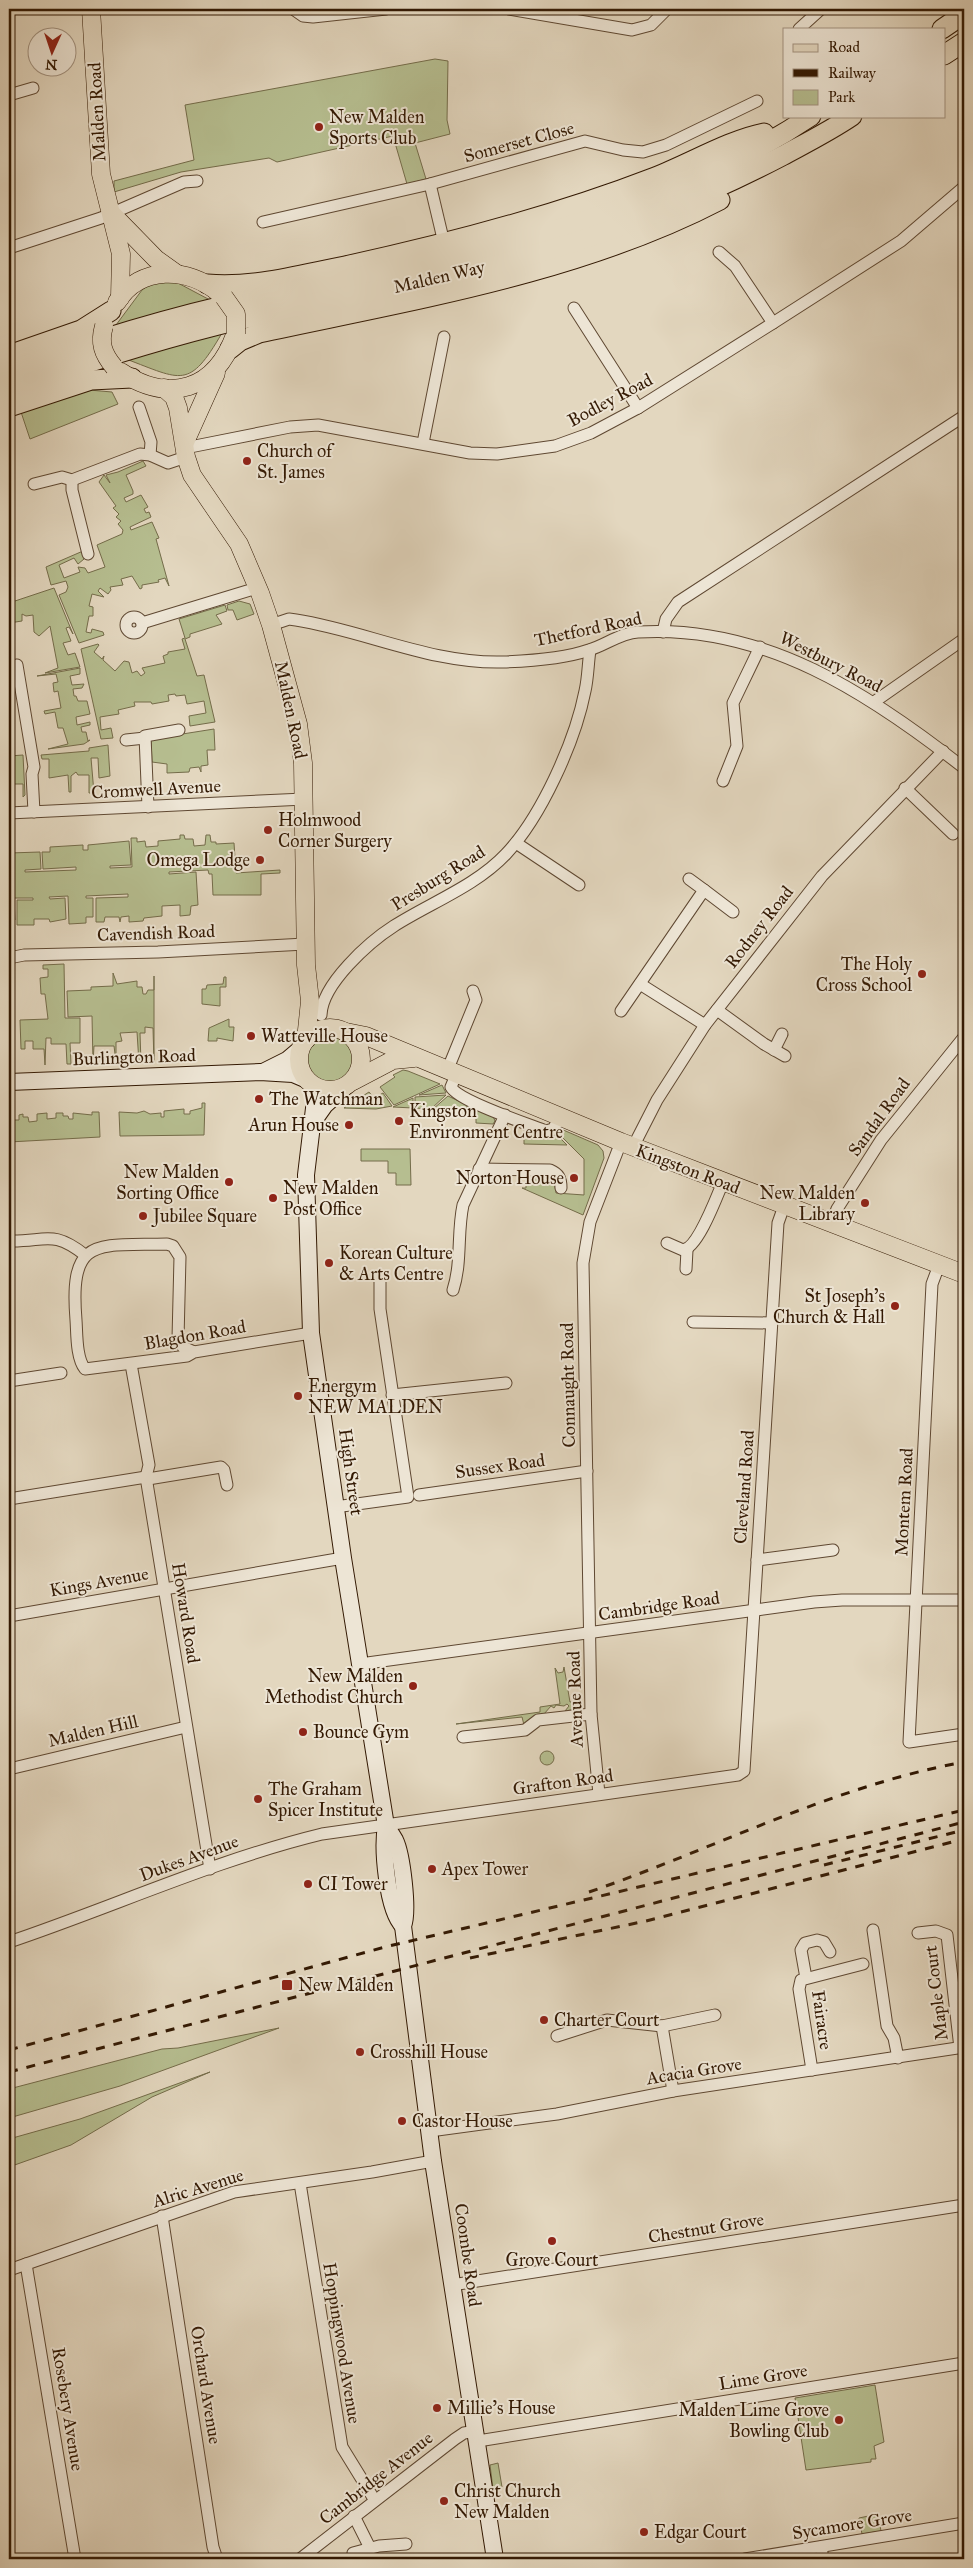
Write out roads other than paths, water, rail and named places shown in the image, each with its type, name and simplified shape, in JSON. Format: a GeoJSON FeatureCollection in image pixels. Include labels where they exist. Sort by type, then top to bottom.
{"type":"FeatureCollection","features":[{"type":"Feature","properties":{"kind":"highway"},"geometry":{"type":"LineString","coordinates":[[943,28],[964,14]]}},
{"type":"Feature","properties":{"kind":"highway"},"geometry":{"type":"LineString","coordinates":[[946,54],[964,42]]}},
{"type":"Feature","properties":{"kind":"highway","name":"Malden Way"},"geometry":{"type":"LineString","coordinates":[[9,371],[118,334],[213,308],[422,264],[561,229],[698,178],[808,118]]}},
{"type":"Feature","properties":{"kind":"highway"},"geometry":{"type":"LineString","coordinates":[[233,341],[258,333],[509,277],[582,257],[661,229],[813,150],[845,121]]}},
{"type":"Feature","properties":{"kind":"highway","name":"Malden Way"},"geometry":{"type":"LineString","coordinates":[[9,390],[124,351],[219,325],[426,281],[566,245],[693,200],[845,121]]}},
{"type":"Feature","properties":{"kind":"highway"},"geometry":{"type":"LineString","coordinates":[[207,284],[251,285],[444,243],[536,219],[655,177],[756,135],[794,127]]}},
{"type":"Feature","properties":{"kind":"highway"},"geometry":{"type":"LineString","coordinates":[[9,355],[81,330],[112,312]]}},
{"type":"Feature","properties":{"kind":"highway"},"geometry":{"type":"LineString","coordinates":[[9,407],[94,379],[132,378]]}},
{"type":"Feature","properties":{"kind":"main road","name":"Malden Road"},"geometry":{"type":"LineString","coordinates":[[91,9],[100,174],[106,201],[112,214],[122,262],[112,312]]}},
{"type":"Feature","properties":{"kind":"main road","name":"Malden Road"},"geometry":{"type":"LineString","coordinates":[[112,214],[156,258],[177,274]]}},
{"type":"Feature","properties":{"kind":"main road"},"geometry":{"type":"LineString","coordinates":[[185,449],[217,370],[233,341],[236,314],[224,297],[207,284],[177,274],[153,274],[141,279],[112,312],[101,343],[104,352],[114,367],[132,378],[164,388],[185,387],[198,383],[217,370]]}},
{"type":"Feature","properties":{"kind":"main road","name":"Malden Road"},"geometry":{"type":"LineString","coordinates":[[164,388],[174,397],[185,449],[200,489],[239,544],[258,588],[271,625],[298,724],[303,763],[306,982],[310,1001],[303,1044]]}},
{"type":"Feature","properties":{"kind":"main road","name":"Malden Road"},"geometry":{"type":"LineString","coordinates":[[310,1001],[322,1015],[340,1030]]}},
{"type":"Feature","properties":{"kind":"main road"},"geometry":{"type":"LineString","coordinates":[[349,1084],[361,1066],[361,1050],[357,1043],[340,1030],[319,1030],[303,1044],[300,1069],[310,1083],[329,1090],[349,1084],[393,1060],[414,1058]]}},
{"type":"Feature","properties":{"kind":"main road","name":"Kingston Road"},"geometry":{"type":"LineString","coordinates":[[340,1030],[366,1036],[414,1058],[627,1145],[964,1274]]}},
{"type":"Feature","properties":{"kind":"main road","name":"Burlington Road"},"geometry":{"type":"LineString","coordinates":[[260,1072],[287,1060],[303,1044]]}},
{"type":"Feature","properties":{"kind":"main road","name":"Burlington Road"},"geometry":{"type":"LineString","coordinates":[[9,1082],[260,1072],[293,1074],[310,1083]]}},
{"type":"Feature","properties":{"kind":"main road","name":"High Street"},"geometry":{"type":"LineString","coordinates":[[310,1083],[315,1100],[306,1175],[311,1333],[335,1507],[386,1826],[396,1841],[399,1858],[407,1917],[403,1926],[407,1955]]}},
{"type":"Feature","properties":{"kind":"main road","name":"High Street"},"geometry":{"type":"LineString","coordinates":[[313,1122],[325,1105],[349,1084]]}},
{"type":"Feature","properties":{"kind":"main road","name":"Coombe Road"},"geometry":{"type":"LineString","coordinates":[[407,1955],[433,2160],[495,2559]]}},
{"type":"Feature","properties":{"kind":"street"},"geometry":{"type":"LineString","coordinates":[[293,9],[303,16],[313,17],[386,9]]}},
{"type":"Feature","properties":{"kind":"street"},"geometry":{"type":"LineString","coordinates":[[509,9],[632,30],[651,25],[667,9]]}},
{"type":"Feature","properties":{"kind":"street"},"geometry":{"type":"LineString","coordinates":[[800,28],[820,9]]}},
{"type":"Feature","properties":{"kind":"street"},"geometry":{"type":"LineString","coordinates":[[9,95],[33,88]]}},
{"type":"Feature","properties":{"kind":"street","name":"Somerset Close"},"geometry":{"type":"LineString","coordinates":[[263,222],[430,184],[585,142],[643,152],[666,145],[757,101]]}},
{"type":"Feature","properties":{"kind":"street"},"geometry":{"type":"LineString","coordinates":[[9,248],[112,214],[184,182],[197,181]]}},
{"type":"Feature","properties":{"kind":"street"},"geometry":{"type":"LineString","coordinates":[[430,184],[444,243]]}},
{"type":"Feature","properties":{"kind":"street","name":"Bodley Road"},"geometry":{"type":"LineString","coordinates":[[150,455],[168,463],[185,449],[290,427],[318,425],[470,453],[497,454],[556,446],[591,433],[638,408],[773,323],[900,241],[964,187]]}},
{"type":"Feature","properties":{"kind":"street"},"geometry":{"type":"LineString","coordinates":[[719,252],[735,266],[773,323]]}},
{"type":"Feature","properties":{"kind":"street"},"geometry":{"type":"LineString","coordinates":[[574,308],[638,408]]}},
{"type":"Feature","properties":{"kind":"street"},"geometry":{"type":"LineString","coordinates":[[423,443],[444,336]]}},
{"type":"Feature","properties":{"kind":"street"},"geometry":{"type":"LineString","coordinates":[[34,484],[62,477],[72,480],[140,454],[150,455],[151,442],[139,407]]}},
{"type":"Feature","properties":{"kind":"street","name":"Thetford Road"},"geometry":{"type":"LineString","coordinates":[[271,625],[289,620],[309,622],[413,650],[462,660],[502,662],[553,657],[590,650],[614,638],[636,632],[663,632],[666,620],[678,602],[964,416]]}},
{"type":"Feature","properties":{"kind":"street"},"geometry":{"type":"LineString","coordinates":[[72,480],[72,490],[88,554]]}},
{"type":"Feature","properties":{"kind":"street"},"geometry":{"type":"LineString","coordinates":[[142,623],[258,588]]}},
{"type":"Feature","properties":{"kind":"street","name":"Westbury Road"},"geometry":{"type":"LineString","coordinates":[[663,632],[721,637],[760,647],[794,659],[874,702],[964,768]]}},
{"type":"Feature","properties":{"kind":"street"},"geometry":{"type":"LineString","coordinates":[[874,702],[964,639]]}},
{"type":"Feature","properties":{"kind":"street"},"geometry":{"type":"LineString","coordinates":[[723,781],[736,746],[733,703],[760,647]]}},
{"type":"Feature","properties":{"kind":"street","name":"Presburg Road"},"geometry":{"type":"LineString","coordinates":[[322,1015],[323,1006],[335,982],[354,960],[392,927],[482,873],[504,856],[516,843],[550,788],[579,717],[585,691],[590,650]]}},
{"type":"Feature","properties":{"kind":"street"},"geometry":{"type":"LineString","coordinates":[[17,665],[34,766],[32,774],[34,812]]}},
{"type":"Feature","properties":{"kind":"street"},"geometry":{"type":"LineString","coordinates":[[148,807],[145,738],[147,734],[178,730]]}},
{"type":"Feature","properties":{"kind":"street"},"geometry":{"type":"LineString","coordinates":[[126,740],[145,738]]}},
{"type":"Feature","properties":{"kind":"street","name":"Rodney Road"},"geometry":{"type":"LineString","coordinates":[[627,1145],[705,1025],[822,876],[905,788],[943,751]]}},
{"type":"Feature","properties":{"kind":"street"},"geometry":{"type":"LineString","coordinates":[[905,788],[953,834]]}},
{"type":"Feature","properties":{"kind":"street","name":"Cromwell Avenue"},"geometry":{"type":"LineString","coordinates":[[9,813],[304,799]]}},
{"type":"Feature","properties":{"kind":"street"},"geometry":{"type":"LineString","coordinates":[[516,843],[579,885]]}},
{"type":"Feature","properties":{"kind":"street"},"geometry":{"type":"LineString","coordinates":[[689,879],[733,912]]}},
{"type":"Feature","properties":{"kind":"street"},"geometry":{"type":"LineString","coordinates":[[620,1011],[704,890]]}},
{"type":"Feature","properties":{"kind":"street","name":"Cavendish Road"},"geometry":{"type":"LineString","coordinates":[[9,958],[24,955],[158,952],[305,944]]}},
{"type":"Feature","properties":{"kind":"street"},"geometry":{"type":"LineString","coordinates":[[306,982],[311,987],[321,989],[335,982]]}},
{"type":"Feature","properties":{"kind":"street"},"geometry":{"type":"LineString","coordinates":[[640,984],[705,1025]]}},
{"type":"Feature","properties":{"kind":"street"},"geometry":{"type":"LineString","coordinates":[[472,991],[476,1000],[451,1073],[451,1087],[453,1091],[460,1096],[546,1131],[553,1130],[560,1118]]}},
{"type":"Feature","properties":{"kind":"street"},"geometry":{"type":"LineString","coordinates":[[717,1010],[785,1056]]}},
{"type":"Feature","properties":{"kind":"street"},"geometry":{"type":"LineString","coordinates":[[774,1050],[782,1034]]}},
{"type":"Feature","properties":{"kind":"street","name":"Sandal Road"},"geometry":{"type":"LineString","coordinates":[[831,1224],[837,1209],[881,1140],[964,1037]]}},
{"type":"Feature","properties":{"kind":"street"},"geometry":{"type":"LineString","coordinates":[[453,1290],[459,1262],[461,1216],[479,1169],[505,1115]]}},
{"type":"Feature","properties":{"kind":"street","name":"Connaught Road"},"geometry":{"type":"LineString","coordinates":[[590,1633],[584,1247],[590,1222],[627,1145]]}},
{"type":"Feature","properties":{"kind":"street"},"geometry":{"type":"LineString","coordinates":[[479,1169],[550,1170],[557,1173],[561,1179],[561,1188]]}},
{"type":"Feature","properties":{"kind":"street"},"geometry":{"type":"LineString","coordinates":[[686,1269],[687,1250],[702,1228],[723,1182]]}},
{"type":"Feature","properties":{"kind":"street","name":"Cleveland Road"},"geometry":{"type":"LineString","coordinates":[[744,1772],[778,1223],[784,1206]]}},
{"type":"Feature","properties":{"kind":"street"},"geometry":{"type":"LineString","coordinates":[[9,1241],[29,1242],[60,1238],[85,1255],[94,1250],[118,1246],[167,1244],[173,1246],[180,1257],[178,1339],[182,1347],[194,1352]]}},
{"type":"Feature","properties":{"kind":"street"},"geometry":{"type":"LineString","coordinates":[[667,1244],[687,1250]]}},
{"type":"Feature","properties":{"kind":"street","name":"Blagdon Road"},"geometry":{"type":"LineString","coordinates":[[85,1255],[76,1272],[74,1302],[81,1361],[85,1369],[187,1356],[194,1352],[311,1333]]}},
{"type":"Feature","properties":{"kind":"street","name":"Montem Road"},"geometry":{"type":"LineString","coordinates":[[939,1265],[932,1284],[909,1742],[964,1734]]}},
{"type":"Feature","properties":{"kind":"street"},"geometry":{"type":"LineString","coordinates":[[380,1277],[380,1309],[392,1395],[413,1496]]}},
{"type":"Feature","properties":{"kind":"street"},"geometry":{"type":"LineString","coordinates":[[693,1322],[772,1322]]}},
{"type":"Feature","properties":{"kind":"street","name":"Howard Road"},"geometry":{"type":"LineString","coordinates":[[131,1364],[149,1465],[147,1478],[210,1869]]}},
{"type":"Feature","properties":{"kind":"street"},"geometry":{"type":"LineString","coordinates":[[9,1381],[61,1373]]}},
{"type":"Feature","properties":{"kind":"street"},"geometry":{"type":"LineString","coordinates":[[392,1395],[506,1383]]}},
{"type":"Feature","properties":{"kind":"street"},"geometry":{"type":"LineString","coordinates":[[9,1498],[221,1467],[224,1470],[227,1485]]}},
{"type":"Feature","properties":{"kind":"street","name":"Sussex Road"},"geometry":{"type":"LineString","coordinates":[[335,1507],[587,1471]]}},
{"type":"Feature","properties":{"kind":"street"},"geometry":{"type":"LineString","coordinates":[[757,1560],[833,1550]]}},
{"type":"Feature","properties":{"kind":"street","name":"Kings Avenue"},"geometry":{"type":"LineString","coordinates":[[9,1616],[343,1558]]}},
{"type":"Feature","properties":{"kind":"street","name":"Cambridge Road"},"geometry":{"type":"LineString","coordinates":[[360,1664],[842,1600],[964,1600]]}},
{"type":"Feature","properties":{"kind":"street","name":"Avenue Road"},"geometry":{"type":"LineString","coordinates":[[590,1633],[591,1714],[598,1794]]}},
{"type":"Feature","properties":{"kind":"street"},"geometry":{"type":"LineString","coordinates":[[463,1737],[525,1730],[538,1720],[591,1714]]}},
{"type":"Feature","properties":{"kind":"street","name":"Malden Hill"},"geometry":{"type":"LineString","coordinates":[[9,1769],[186,1727]]}},
{"type":"Feature","properties":{"kind":"street","name":"Grafton Road"},"geometry":{"type":"LineString","coordinates":[[386,1826],[738,1775],[744,1772]]}},
{"type":"Feature","properties":{"kind":"street","name":"Dukes Avenue"},"geometry":{"type":"LineString","coordinates":[[9,1942],[210,1869],[297,1840],[331,1833],[386,1826]]}},
{"type":"Feature","properties":{"kind":"street"},"geometry":{"type":"LineString","coordinates":[[873,1930],[887,2026],[894,2038],[898,2058]]}},
{"type":"Feature","properties":{"kind":"street","name":"Maple Court"},"geometry":{"type":"LineString","coordinates":[[918,1934],[936,1931],[947,1935],[962,2047]]}},
{"type":"Feature","properties":{"kind":"street","name":"Fairacre"},"geometry":{"type":"LineString","coordinates":[[806,1978],[801,1955],[802,1946],[817,1940],[824,1942],[830,1952]]}},
{"type":"Feature","properties":{"kind":"street","name":"Fairacre"},"geometry":{"type":"LineString","coordinates":[[812,2070],[799,1989],[801,1980],[863,1964]]}},
{"type":"Feature","properties":{"kind":"street"},"geometry":{"type":"LineString","coordinates":[[557,2036],[607,2020],[662,2026],[714,2014]]}},
{"type":"Feature","properties":{"kind":"street"},"geometry":{"type":"LineString","coordinates":[[662,2026],[673,2092]]}},
{"type":"Feature","properties":{"kind":"street","name":"Acacia Grove"},"geometry":{"type":"LineString","coordinates":[[430,2131],[557,2114],[673,2092],[962,2047]]}},
{"type":"Feature","properties":{"kind":"street","name":"Alric Avenue"},"geometry":{"type":"LineString","coordinates":[[9,2270],[234,2192],[300,2183],[433,2160]]}},
{"type":"Feature","properties":{"kind":"street","name":"Hoppingwood Avenue"},"geometry":{"type":"LineString","coordinates":[[300,2183],[342,2448],[374,2499]]}},
{"type":"Feature","properties":{"kind":"street","name":"Chestnut Grove"},"geometry":{"type":"LineString","coordinates":[[452,2285],[964,2205]]}},
{"type":"Feature","properties":{"kind":"street","name":"Orchard Avenue"},"geometry":{"type":"LineString","coordinates":[[162,2216],[217,2559]]}},
{"type":"Feature","properties":{"kind":"street","name":"Rosebery Avenue"},"geometry":{"type":"LineString","coordinates":[[26,2264],[75,2559]]}},
{"type":"Feature","properties":{"kind":"street","name":"Lime Grove"},"geometry":{"type":"LineString","coordinates":[[477,2436],[964,2363]]}},
{"type":"Feature","properties":{"kind":"street","name":"Cambridge Avenue"},"geometry":{"type":"LineString","coordinates":[[300,2559],[374,2499],[455,2439],[464,2433],[477,2436]]}},
{"type":"Feature","properties":{"kind":"street"},"geometry":{"type":"LineString","coordinates":[[354,2516],[370,2548]]}},
{"type":"Feature","properties":{"kind":"street","name":"Sycamore Grove"},"geometry":{"type":"LineString","coordinates":[[745,2559],[964,2523]]}},
{"type":"Feature","properties":{"kind":"street"},"geometry":{"type":"LineString","coordinates":[[353,2553],[370,2548],[406,2544]]}},
{"type":"Feature","properties":{"kind":"street"},"geometry":{"type":"LineString","coordinates":[[821,2547],[823,2559]]}},
{"type":"Feature","properties":{"kind":"railway"},"geometry":{"type":"LineString","coordinates":[[589,1892],[821,1802],[868,1786],[964,1762]]}},
{"type":"Feature","properties":{"kind":"railway"},"geometry":{"type":"LineString","coordinates":[[9,2050],[385,1947],[964,1810]]}},
{"type":"Feature","properties":{"kind":"railway"},"geometry":{"type":"LineString","coordinates":[[9,2072],[964,1822]]}},
{"type":"Feature","properties":{"kind":"railway"},"geometry":{"type":"LineString","coordinates":[[824,1865],[964,1830]]}},
{"type":"Feature","properties":{"kind":"railway"},"geometry":{"type":"LineString","coordinates":[[470,1958],[646,1921],[964,1839]]}},
{"type":"Feature","properties":{"kind":"place","name":"New Malden Sports Club"},"geometry":{"type":"Point","coordinates":[319,127]}},
{"type":"Feature","properties":{"kind":"place","name":"Church of St. James"},"geometry":{"type":"Point","coordinates":[247,461]}},
{"type":"Feature","properties":{"kind":"place","name":"Holmwood Corner Surgery"},"geometry":{"type":"Point","coordinates":[268,830]}},
{"type":"Feature","properties":{"kind":"place","name":"Omega Lodge"},"geometry":{"type":"Point","coordinates":[260,860]}},
{"type":"Feature","properties":{"kind":"place","name":"The Holy Cross School"},"geometry":{"type":"Point","coordinates":[922,974]}},
{"type":"Feature","properties":{"kind":"place","name":"Watteville House"},"geometry":{"type":"Point","coordinates":[251,1036]}},
{"type":"Feature","properties":{"kind":"place","name":"The Watchman"},"geometry":{"type":"Point","coordinates":[259,1099]}},
{"type":"Feature","properties":{"kind":"place","name":"Kingston Environment Centre"},"geometry":{"type":"Point","coordinates":[399,1121]}},
{"type":"Feature","properties":{"kind":"place","name":"Arun House"},"geometry":{"type":"Point","coordinates":[349,1125]}},
{"type":"Feature","properties":{"kind":"place","name":"Norton House"},"geometry":{"type":"Point","coordinates":[574,1178]}},
{"type":"Feature","properties":{"kind":"place","name":"New Malden Sorting Office"},"geometry":{"type":"Point","coordinates":[229,1182]}},
{"type":"Feature","properties":{"kind":"place","name":"New Malden Post Office"},"geometry":{"type":"Point","coordinates":[273,1198]}},
{"type":"Feature","properties":{"kind":"place","name":"New Malden Library"},"geometry":{"type":"Point","coordinates":[865,1203]}},
{"type":"Feature","properties":{"kind":"place","name":"Jubilee Square"},"geometry":{"type":"Point","coordinates":[143,1216]}},
{"type":"Feature","properties":{"kind":"place","name":"Korean Culture & Arts Centre"},"geometry":{"type":"Point","coordinates":[329,1263]}},
{"type":"Feature","properties":{"kind":"place","name":"St Joseph's Church & Hall"},"geometry":{"type":"Point","coordinates":[895,1306]}},
{"type":"Feature","properties":{"kind":"place","name":"Energym NEW MALDEN"},"geometry":{"type":"Point","coordinates":[298,1396]}},
{"type":"Feature","properties":{"kind":"place","name":"New Malden Methodist Church"},"geometry":{"type":"Point","coordinates":[413,1686]}},
{"type":"Feature","properties":{"kind":"place","name":"Bounce Gym"},"geometry":{"type":"Point","coordinates":[303,1732]}},
{"type":"Feature","properties":{"kind":"place","name":"The Graham Spicer Institute"},"geometry":{"type":"Point","coordinates":[258,1799]}},
{"type":"Feature","properties":{"kind":"place","name":"Apex Tower"},"geometry":{"type":"Point","coordinates":[432,1869]}},
{"type":"Feature","properties":{"kind":"place","name":"CI Tower"},"geometry":{"type":"Point","coordinates":[308,1884]}},
{"type":"Feature","properties":{"kind":"place","name":"New Malden"},"geometry":{"type":"Point","coordinates":[287,1985]}},
{"type":"Feature","properties":{"kind":"place","name":"Charter Court"},"geometry":{"type":"Point","coordinates":[544,2020]}},
{"type":"Feature","properties":{"kind":"place","name":"Crosshill House"},"geometry":{"type":"Point","coordinates":[360,2052]}},
{"type":"Feature","properties":{"kind":"place","name":"Castor House"},"geometry":{"type":"Point","coordinates":[402,2121]}},
{"type":"Feature","properties":{"kind":"place","name":"Grove Court"},"geometry":{"type":"Point","coordinates":[552,2241]}},
{"type":"Feature","properties":{"kind":"place","name":"Millie's House"},"geometry":{"type":"Point","coordinates":[437,2408]}},
{"type":"Feature","properties":{"kind":"place","name":"Malden Lime Grove Bowling Club"},"geometry":{"type":"Point","coordinates":[839,2420]}},
{"type":"Feature","properties":{"kind":"place","name":"Christ Church New Malden"},"geometry":{"type":"Point","coordinates":[444,2501]}},
{"type":"Feature","properties":{"kind":"place","name":"Edgar Court"},"geometry":{"type":"Point","coordinates":[644,2532]}}]}
